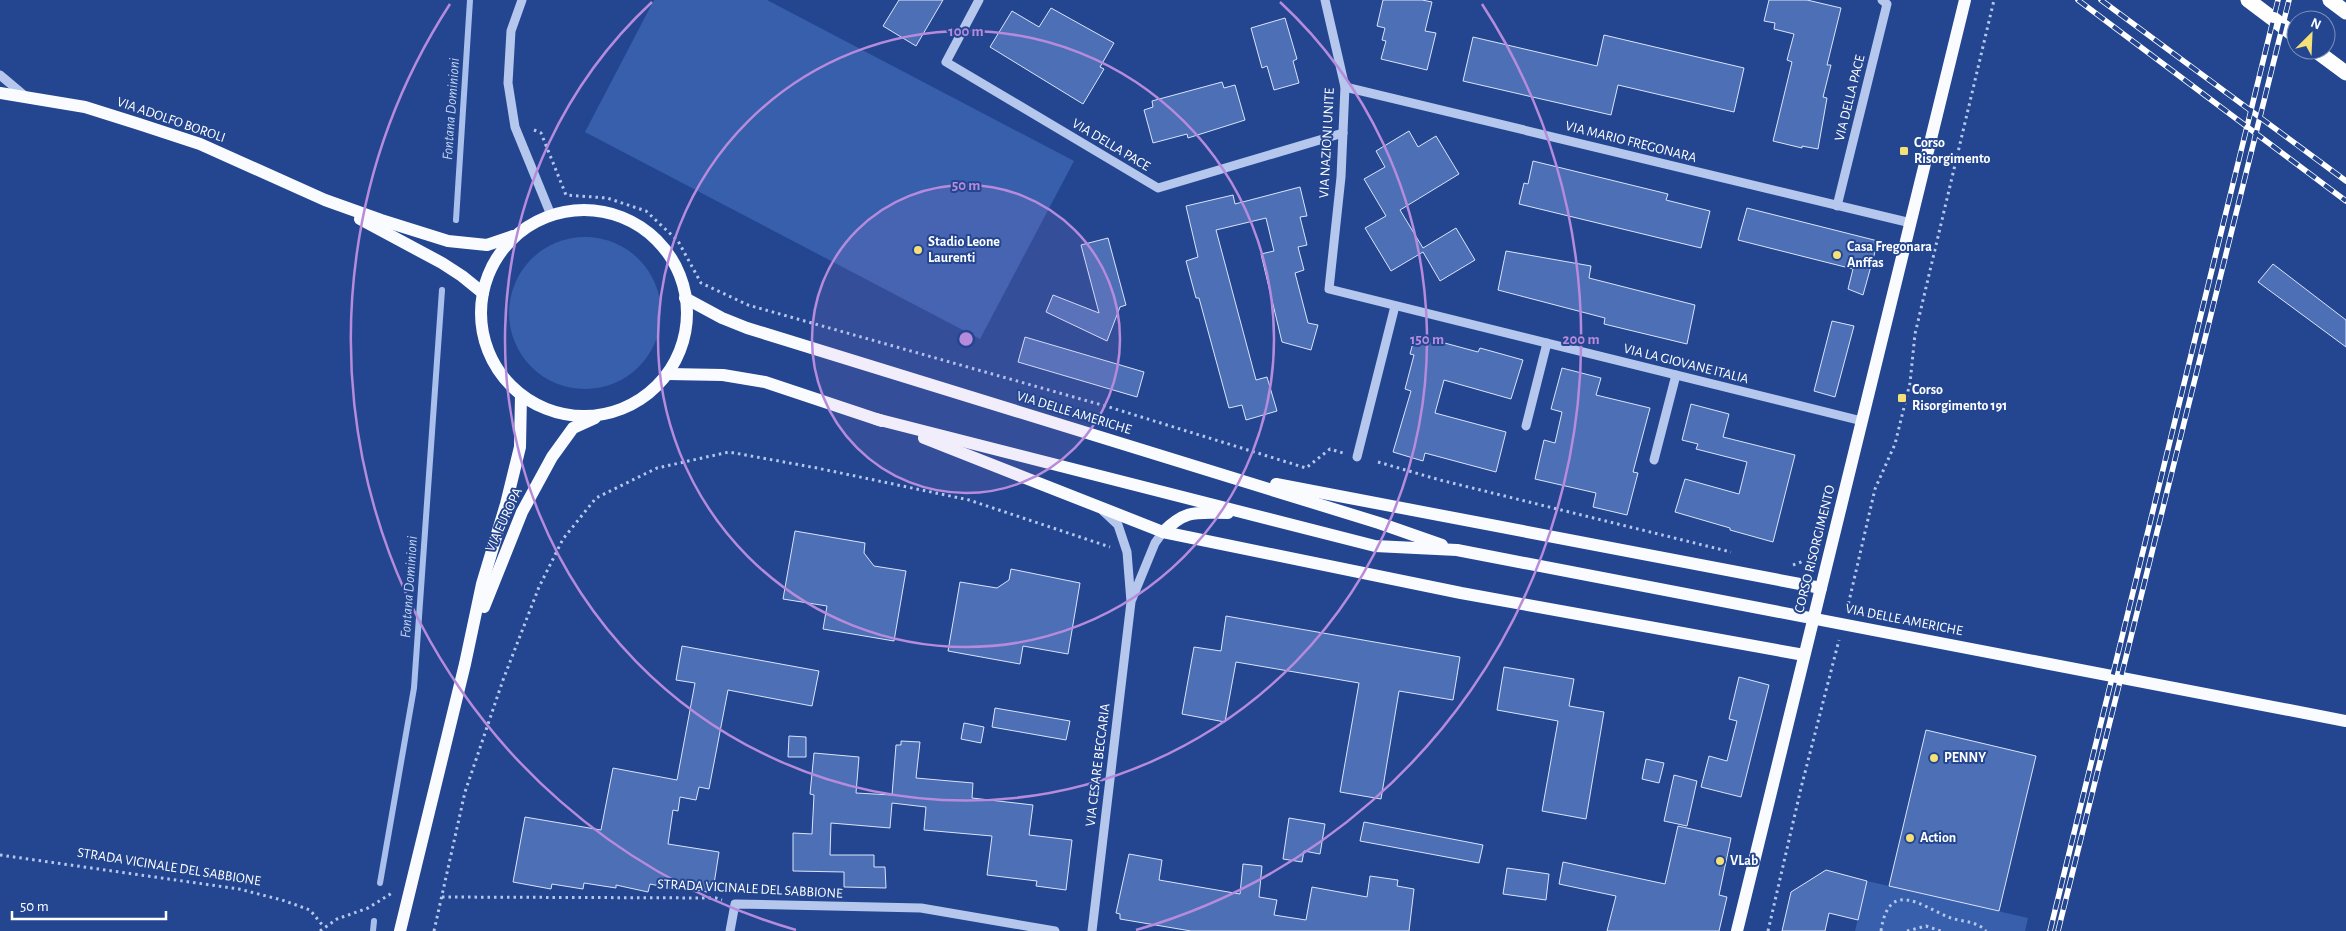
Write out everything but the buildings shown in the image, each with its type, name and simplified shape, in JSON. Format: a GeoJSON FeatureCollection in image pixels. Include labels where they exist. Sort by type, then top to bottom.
{"type":"FeatureCollection","features":[{"type":"Feature","properties":{"kind":"highway"},"geometry":{"type":"LineString","coordinates":[[2248,0],[2286,29]]}},
{"type":"Feature","properties":{"kind":"highway"},"geometry":{"type":"LineString","coordinates":[[2330,0],[2346,12]]}},
{"type":"Feature","properties":{"kind":"highway"},"geometry":{"type":"LineString","coordinates":[[2328,60],[2346,73]]}},
{"type":"Feature","properties":{"kind":"main road","name":"CORSO RISORGIMENTO"},"geometry":{"type":"LineString","coordinates":[[1737,931],[1965,0]]}},
{"type":"Feature","properties":{"kind":"main road","name":"VIA ADOLFO BOROLI"},"geometry":{"type":"LineString","coordinates":[[0,93],[85,107],[200,144],[325,200],[442,263],[483,293]]}},
{"type":"Feature","properties":{"kind":"main road","name":"VIA ADOLFO BOROLI"},"geometry":{"type":"LineString","coordinates":[[325,200],[448,242],[488,245],[516,235]]}},
{"type":"Feature","properties":{"kind":"main road"},"geometry":{"type":"LineString","coordinates":[[606,414],[584,416],[562,413],[541,406],[522,395],[505,379],[492,359],[484,338],[480,314],[489,271],[501,252],[516,235],[550,215],[579,210],[608,213],[635,223],[658,240],[671,259],[685,298],[687,314],[684,338],[668,374],[723,374],[765,382],[876,419],[1162,532],[1470,595],[1804,655]]}},
{"type":"Feature","properties":{"kind":"main road","name":"VIA DELLE AMERICHE"},"geometry":{"type":"LineString","coordinates":[[685,298],[722,318],[747,328],[1379,523],[1457,550]]}},
{"type":"Feature","properties":{"kind":"main road","name":"VIA EUROPA"},"geometry":{"type":"LineString","coordinates":[[465,664],[497,573],[522,512],[552,458],[573,428],[627,406],[647,395],[668,374]]}},
{"type":"Feature","properties":{"kind":"main road","name":"VIA EUROPA"},"geometry":{"type":"LineString","coordinates":[[400,931],[465,664],[482,584],[506,504],[520,447],[522,395]]}},
{"type":"Feature","properties":{"kind":"main road","name":"VIA DELLE AMERICHE"},"geometry":{"type":"LineString","coordinates":[[876,419],[1375,546],[1457,550],[2346,721]]}},
{"type":"Feature","properties":{"kind":"main road"},"geometry":{"type":"LineString","coordinates":[[1208,471],[1821,588]]}},
{"type":"Feature","properties":{"kind":"main road"},"geometry":{"type":"LineString","coordinates":[[1162,532],[1179,517],[1193,513],[1248,513]]}},
{"type":"Feature","properties":{"kind":"street"},"geometry":{"type":"LineString","coordinates":[[522,0],[511,31],[508,83],[515,127],[550,215]]}},
{"type":"Feature","properties":{"kind":"street","name":"VIA DELLA PACE"},"geometry":{"type":"LineString","coordinates":[[979,0],[946,62],[1158,188],[1343,132]]}},
{"type":"Feature","properties":{"kind":"street","name":"VIA NAZIONI UNITE"},"geometry":{"type":"LineString","coordinates":[[1325,0],[1345,87],[1343,132],[1329,289]]}},
{"type":"Feature","properties":{"kind":"street","name":"VIA DELLA PACE"},"geometry":{"type":"LineString","coordinates":[[1838,206],[1887,4],[1882,0]]}},
{"type":"Feature","properties":{"kind":"street"},"geometry":{"type":"LineString","coordinates":[[0,75],[26,96]]}},
{"type":"Feature","properties":{"kind":"street","name":"VIA MARIO FREGONARA"},"geometry":{"type":"LineString","coordinates":[[1345,87],[1911,223]]}},
{"type":"Feature","properties":{"kind":"street","name":"VIA LA GIOVANE ITALIA"},"geometry":{"type":"LineString","coordinates":[[1329,289],[1862,421]]}},
{"type":"Feature","properties":{"kind":"street"},"geometry":{"type":"LineString","coordinates":[[1357,456],[1395,306]]}},
{"type":"Feature","properties":{"kind":"street"},"geometry":{"type":"LineString","coordinates":[[1526,426],[1548,343]]}},
{"type":"Feature","properties":{"kind":"street"},"geometry":{"type":"LineString","coordinates":[[1654,460],[1676,375]]}},
{"type":"Feature","properties":{"kind":"street","name":"VIA CESARE BECCARIA"},"geometry":{"type":"LineString","coordinates":[[1092,931],[1131,602],[1127,552],[1118,526],[1099,507]]}},
{"type":"Feature","properties":{"kind":"street","name":"VIA CESARE BECCARIA"},"geometry":{"type":"LineString","coordinates":[[1131,602],[1155,543],[1162,532]]}},
{"type":"Feature","properties":{"kind":"street"},"geometry":{"type":"LineString","coordinates":[[730,931],[735,904]]}},
{"type":"Feature","properties":{"kind":"street","name":"STRADA VICINALE DEL SABBIONE"},"geometry":{"type":"LineString","coordinates":[[735,904],[921,908],[1055,931]]}},
{"type":"Feature","properties":{"kind":"path"},"geometry":{"type":"LineString","coordinates":[[1844,618],[1876,489],[1898,436],[1910,383],[1915,334],[1994,0]]}},
{"type":"Feature","properties":{"kind":"path"},"geometry":{"type":"LineString","coordinates":[[534,130],[541,133],[566,195],[607,198],[646,211],[678,241],[701,283],[748,305],[1109,407],[1306,468],[1330,449],[1346,454]]}},
{"type":"Feature","properties":{"kind":"path"},"geometry":{"type":"LineString","coordinates":[[434,931],[465,792],[514,652],[539,587],[563,539],[596,498],[657,468],[729,452],[969,500],[1114,548]]}},
{"type":"Feature","properties":{"kind":"path"},"geometry":{"type":"LineString","coordinates":[[1378,462],[1449,482],[1733,552]]}},
{"type":"Feature","properties":{"kind":"path"},"geometry":{"type":"LineString","coordinates":[[1791,566],[1804,561]]}},
{"type":"Feature","properties":{"kind":"path"},"geometry":{"type":"LineString","coordinates":[[1768,931],[1801,788],[1840,637]]}},
{"type":"Feature","properties":{"kind":"path","name":"STRADA VICINALE DEL SABBIONE"},"geometry":{"type":"LineString","coordinates":[[0,855],[239,889],[282,900],[310,910],[324,927]]}},
{"type":"Feature","properties":{"kind":"path"},"geometry":{"type":"LineString","coordinates":[[320,931],[337,919],[368,908],[412,881]]}},
{"type":"Feature","properties":{"kind":"path","name":"STRADA VICINALE DEL SABBIONE"},"geometry":{"type":"LineString","coordinates":[[442,897],[716,898],[735,904]]}},
{"type":"Feature","properties":{"kind":"path"},"geometry":{"type":"LineString","coordinates":[[1881,931],[1885,913],[1890,906],[1902,900],[1915,900],[1943,915],[1975,924],[1986,931]]}},
{"type":"Feature","properties":{"kind":"path"},"geometry":{"type":"LineString","coordinates":[[1908,931],[1926,926],[1941,931]]}},
{"type":"Feature","properties":{"kind":"shaded area","name":"Stadio Leone Laurenti"},"geometry":{"type":"Polygon","coordinates":[[[654,0],[767,0],[1074,161],[980,339],[585,132],[654,0]]]}},
{"type":"Feature","properties":{"kind":"shaded area"},"geometry":{"type":"Polygon","coordinates":[[[585,237],[614,243],[639,259],[655,284],[661,313],[655,342],[639,367],[614,383],[585,389],[556,383],[531,367],[515,342],[509,313],[515,284],[531,259],[556,243],[585,237]]]}},
{"type":"Feature","properties":{"kind":"shaded area"},"geometry":{"type":"Polygon","coordinates":[[[1867,881],[2028,918],[2025,931],[1855,931],[1867,881]]]}},
{"type":"Feature","properties":{"kind":"waterway","name":"Fontana Dominioni"},"geometry":{"type":"LineString","coordinates":[[456,220],[470,0]]}},
{"type":"Feature","properties":{"kind":"waterway","name":"Fontana Dominioni"},"geometry":{"type":"LineString","coordinates":[[380,883],[414,688],[442,290]]}},
{"type":"Feature","properties":{"kind":"waterway","name":"Fontana Dominioni"},"geometry":{"type":"LineString","coordinates":[[373,931],[374,921]]}},
{"type":"Feature","properties":{"kind":"railway"},"geometry":{"type":"LineString","coordinates":[[2078,0],[2346,201]]}},
{"type":"Feature","properties":{"kind":"railway"},"geometry":{"type":"LineString","coordinates":[[2101,0],[2346,181]]}},
{"type":"Feature","properties":{"kind":"railway"},"geometry":{"type":"LineString","coordinates":[[2050,931],[2278,0]]}},
{"type":"Feature","properties":{"kind":"railway"},"geometry":{"type":"LineString","coordinates":[[2058,931],[2289,0]]}},
{"type":"Feature","properties":{"kind":"place","name":"Corso Risorgimento"},"geometry":{"type":"Point","coordinates":[1904,151]}},
{"type":"Feature","properties":{"kind":"place","name":"Stadio Leone Laurenti"},"geometry":{"type":"Point","coordinates":[918,250]}},
{"type":"Feature","properties":{"kind":"place","name":"Casa Fregonara Anffas"},"geometry":{"type":"Point","coordinates":[1837,255]}},
{"type":"Feature","properties":{"kind":"place","name":"Corso Risorgimento 191"},"geometry":{"type":"Point","coordinates":[1902,398]}},
{"type":"Feature","properties":{"kind":"place","name":"PENNY"},"geometry":{"type":"Point","coordinates":[1934,758]}},
{"type":"Feature","properties":{"kind":"place","name":"Action"},"geometry":{"type":"Point","coordinates":[1910,838]}},
{"type":"Feature","properties":{"kind":"place","name":"VLab"},"geometry":{"type":"Point","coordinates":[1720,861]}}]}
